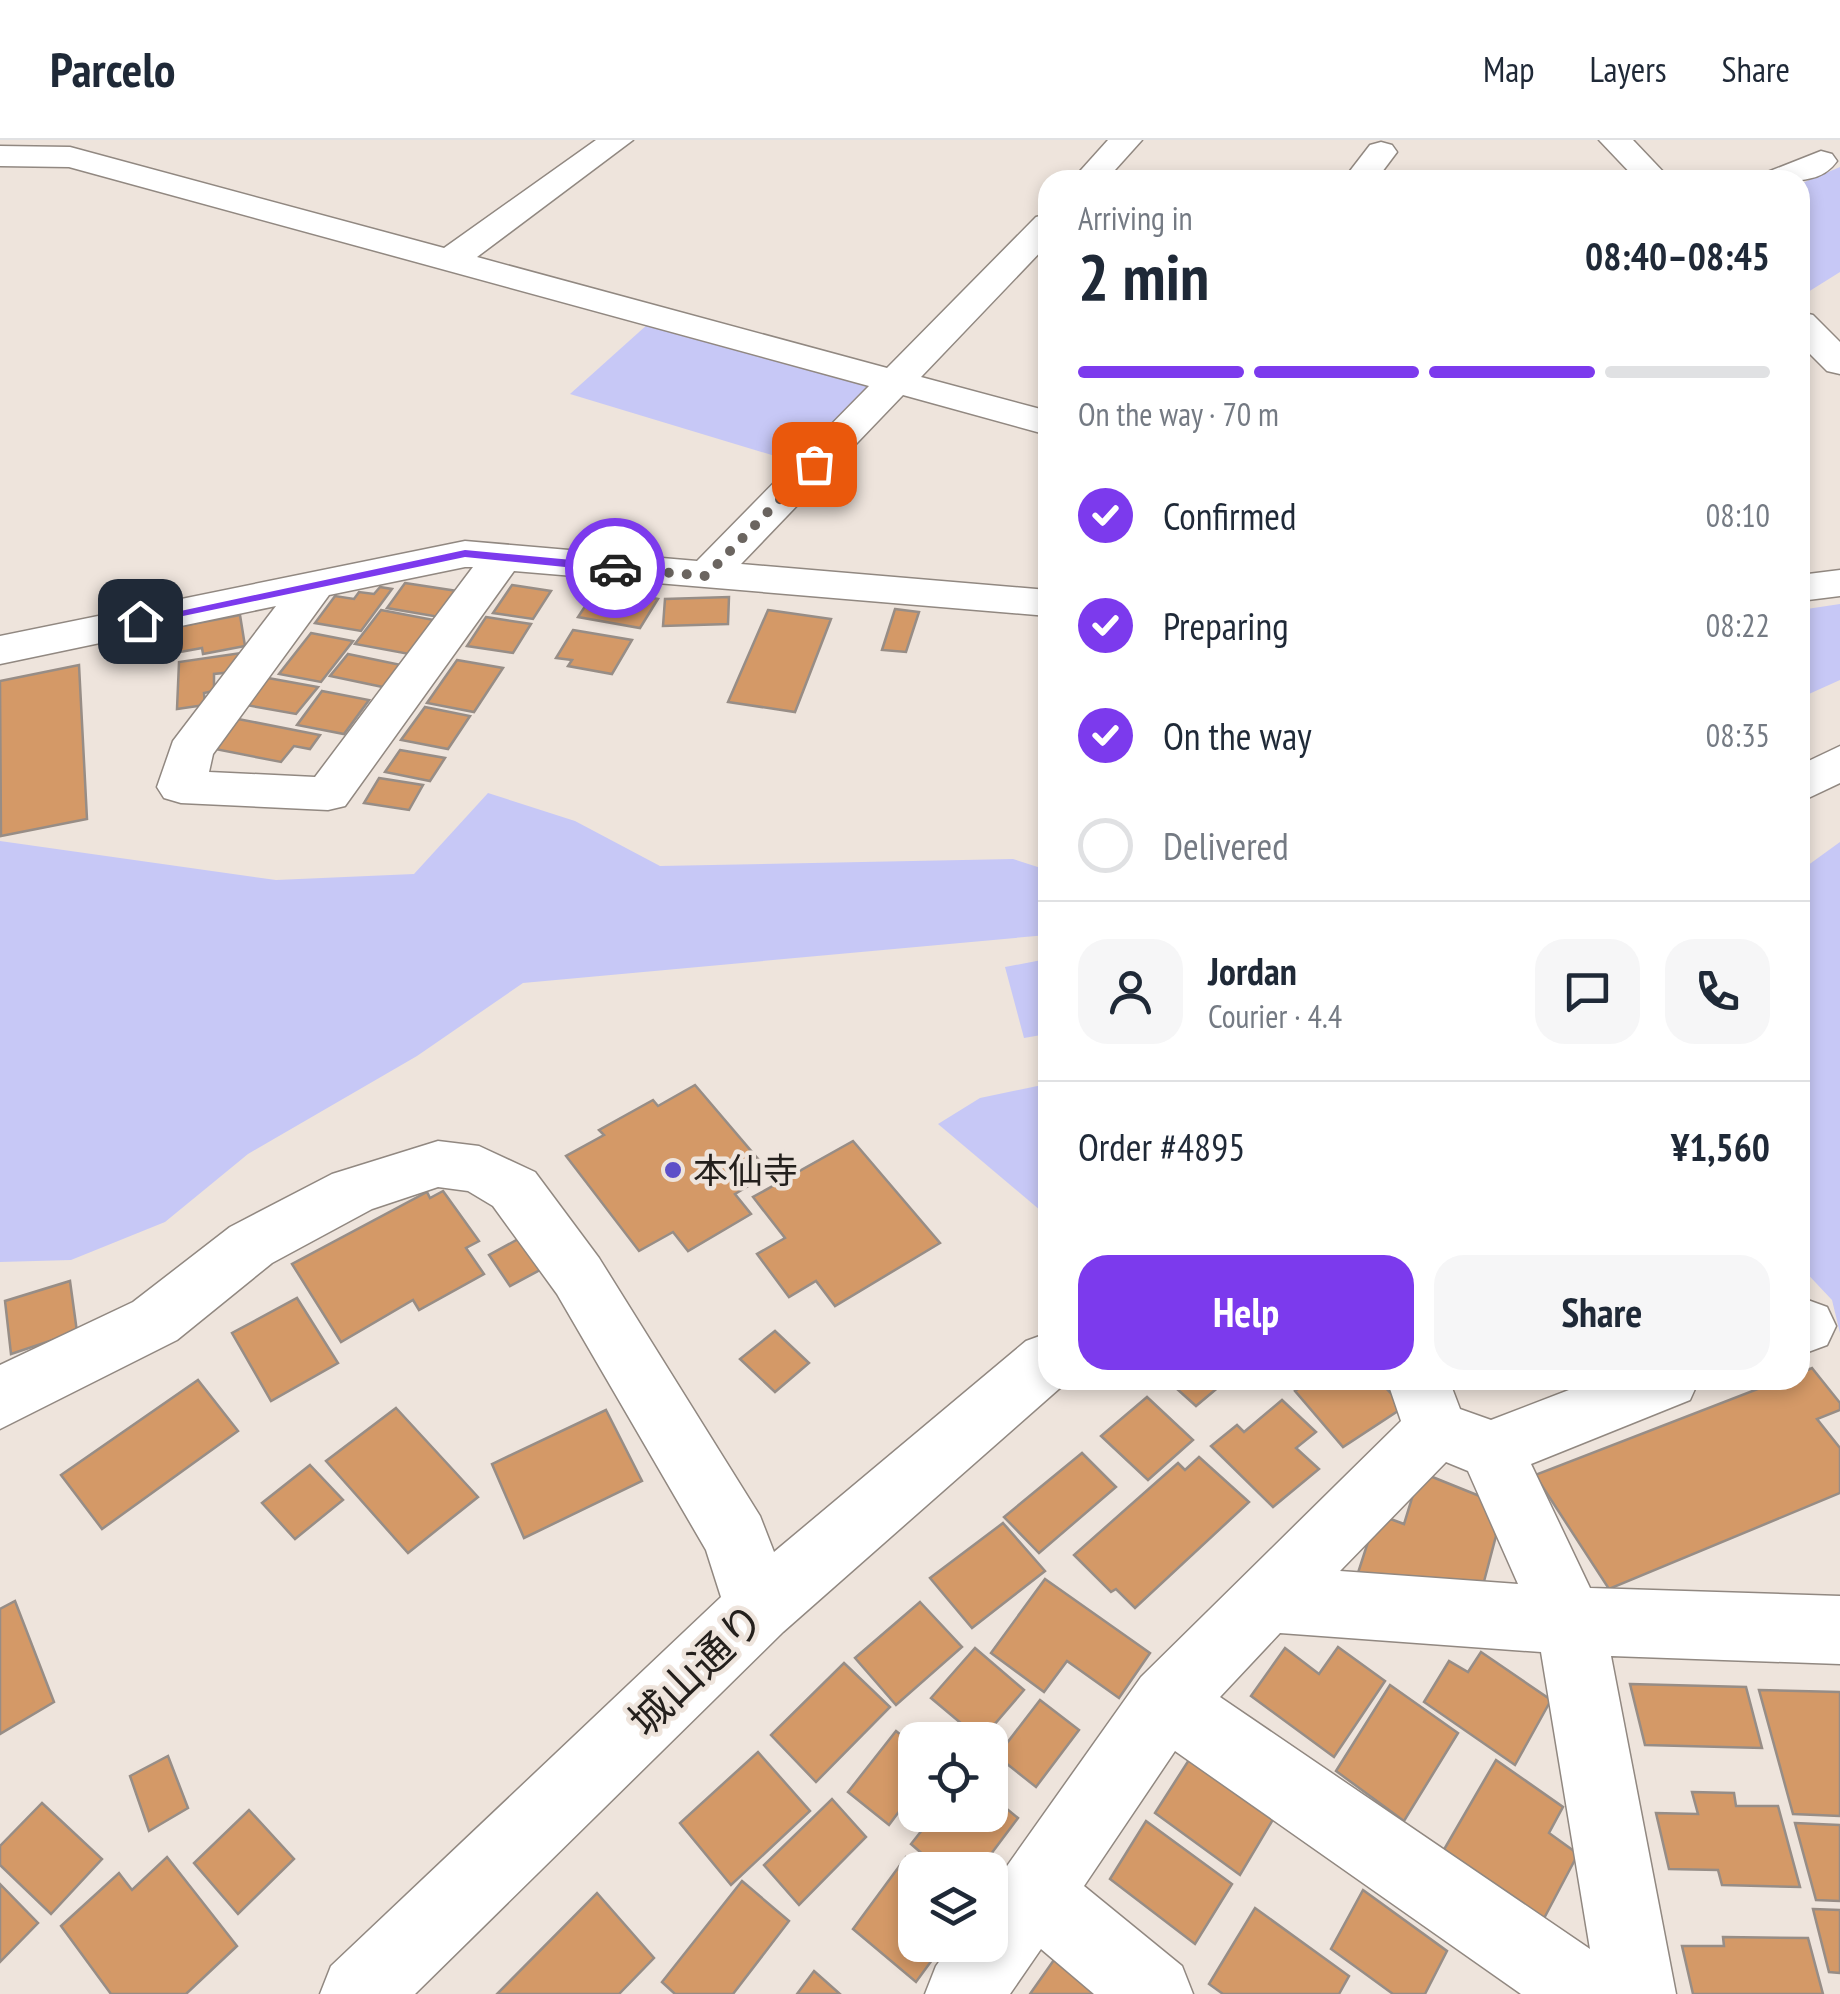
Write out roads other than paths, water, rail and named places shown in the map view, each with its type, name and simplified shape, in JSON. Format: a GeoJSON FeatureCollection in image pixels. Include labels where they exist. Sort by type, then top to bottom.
{"type":"FeatureCollection","features":[{"type":"Feature","properties":{"kind":"street"},"geometry":{"type":"LineString","coordinates":[[449,261],[617,140]]}},
{"type":"Feature","properties":{"kind":"street"},"geometry":{"type":"LineString","coordinates":[[1098,170],[1126,140]]}},
{"type":"Feature","properties":{"kind":"street"},"geometry":{"type":"LineString","coordinates":[[1615,140],[1645,170]]}},
{"type":"Feature","properties":{"kind":"street"},"geometry":{"type":"LineString","coordinates":[[0,156],[85,148],[449,261],[1038,420]]}},
{"type":"Feature","properties":{"kind":"street"},"geometry":{"type":"LineString","coordinates":[[1367,170],[1381,152]]}},
{"type":"Feature","properties":{"kind":"street"},"geometry":{"type":"LineString","coordinates":[[1800,170],[1821,161]]}},
{"type":"Feature","properties":{"kind":"street"},"geometry":{"type":"LineString","coordinates":[[706,576],[1038,234]]}},
{"type":"Feature","properties":{"kind":"street"},"geometry":{"type":"LineString","coordinates":[[1810,340],[1831,373]]}},
{"type":"Feature","properties":{"kind":"street"},"geometry":{"type":"LineString","coordinates":[[0,650],[465,554],[1038,603]]}},
{"type":"Feature","properties":{"kind":"street"},"geometry":{"type":"LineString","coordinates":[[316,584],[190,752],[181,786],[328,794],[502,558]]}},
{"type":"Feature","properties":{"kind":"street"},"geometry":{"type":"LineString","coordinates":[[1810,586],[1840,582]]}},
{"type":"Feature","properties":{"kind":"street"},"geometry":{"type":"LineString","coordinates":[[1810,780],[1840,762]]}},
{"type":"Feature","properties":{"kind":"street"},"geometry":{"type":"LineString","coordinates":[[0,1401],[18,1388],[155,1321],[251,1245],[352,1191],[438,1164],[479,1169],[514,1189],[578,1276],[736,1538],[759,1608]]}},
{"type":"Feature","properties":{"kind":"street","name":"城山通り"},"geometry":{"type":"LineString","coordinates":[[359,1994],[759,1608],[1038,1369]]}},
{"type":"Feature","properties":{"kind":"street"},"geometry":{"type":"LineString","coordinates":[[964,1994],[1166,1702],[1448,1420],[1613,1390]]}},
{"type":"Feature","properties":{"kind":"street"},"geometry":{"type":"LineString","coordinates":[[1448,1420],[1570,1621],[1636,1994]]}},
{"type":"Feature","properties":{"kind":"street"},"geometry":{"type":"LineString","coordinates":[[1266,1598],[1570,1621],[1840,1630]]}},
{"type":"Feature","properties":{"kind":"street"},"geometry":{"type":"LineString","coordinates":[[1166,1702],[1588,1994]]}},
{"type":"Feature","properties":{"kind":"street"},"geometry":{"type":"LineString","coordinates":[[1034,1894],[1154,1994]]}},
{"type":"Feature","properties":{"kind":"place","name":"本仙寺"},"geometry":{"type":"Point","coordinates":[673,1170]}}]}
